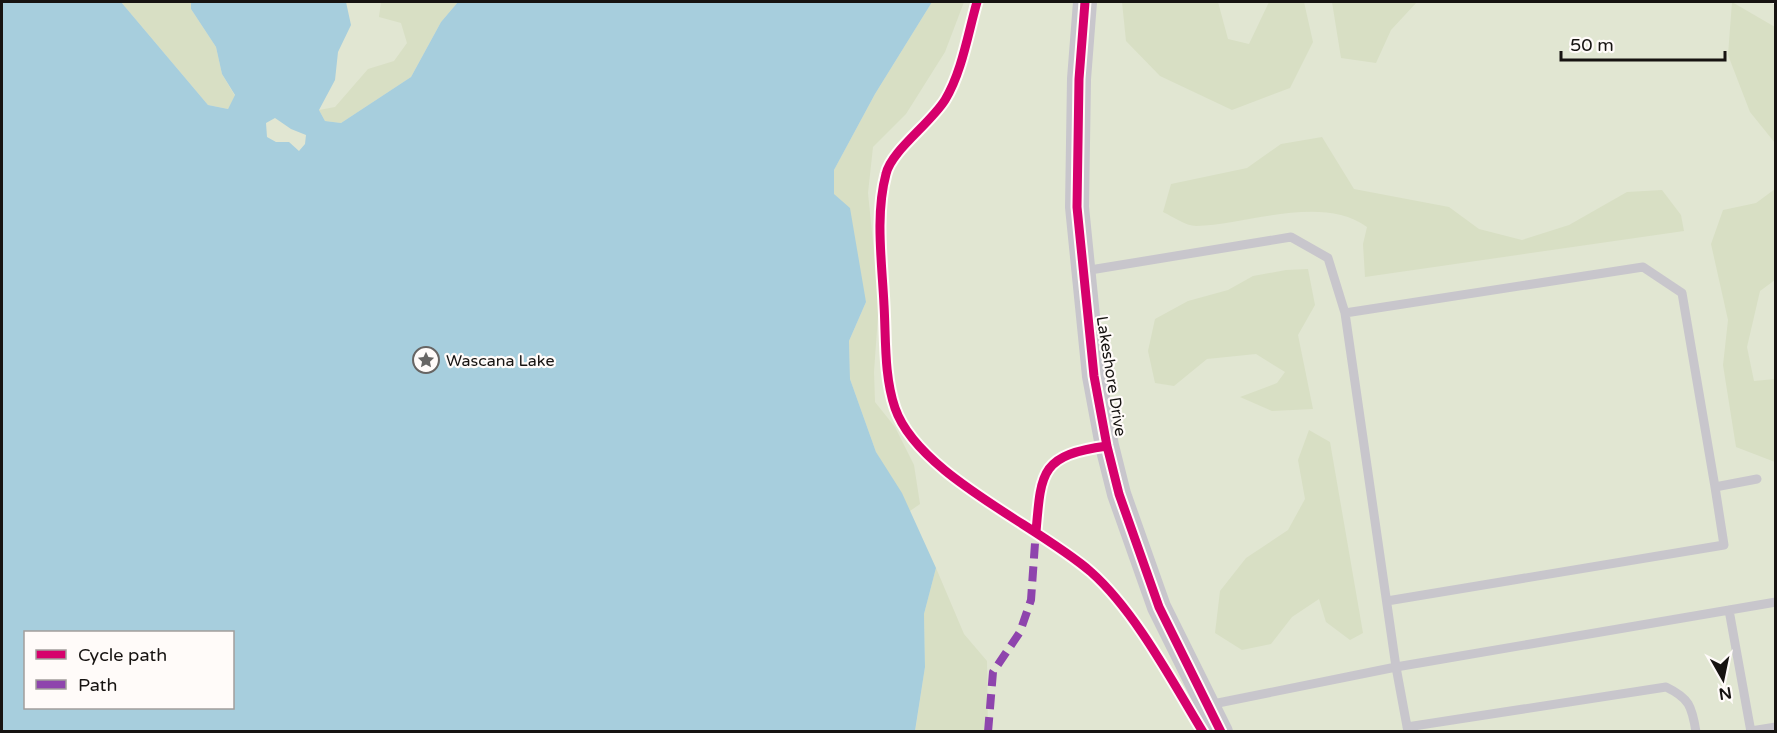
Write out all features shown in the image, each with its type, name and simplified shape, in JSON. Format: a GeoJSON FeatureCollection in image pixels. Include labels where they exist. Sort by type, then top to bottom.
{"type":"FeatureCollection","features":[{"type":"Feature","properties":{"kind":"street","name":"Lakeshore Drive"},"geometry":{"type":"LineString","coordinates":[[1085,2],[1079,79],[1077,207],[1094,375],[1119,494],[1159,607],[1221,732]]}},
{"type":"Feature","properties":{"kind":"lane"},"geometry":{"type":"LineString","coordinates":[[1082,272],[1291,237],[1328,258],[1345,313],[1386,601],[1407,729],[1666,687],[1684,696],[1693,715],[1696,732]]}},
{"type":"Feature","properties":{"kind":"lane"},"geometry":{"type":"LineString","coordinates":[[1345,313],[1643,267],[1682,293],[1724,544],[1386,601]]}},
{"type":"Feature","properties":{"kind":"lane"},"geometry":{"type":"LineString","coordinates":[[1715,488],[1757,479]]}},
{"type":"Feature","properties":{"kind":"lane"},"geometry":{"type":"LineString","coordinates":[[1207,705],[1396,667],[1776,602]]}},
{"type":"Feature","properties":{"kind":"lane"},"geometry":{"type":"LineString","coordinates":[[1729,610],[1751,731],[1776,728]]}},
{"type":"Feature","properties":{"kind":"green space"},"geometry":{"type":"Polygon","coordinates":[[[2,2],[1770,2],[1776,5],[1775,731],[2,731],[2,2]]]}},
{"type":"Feature","properties":{"kind":"green space"},"geometry":{"type":"Polygon","coordinates":[[[121,2],[191,2],[191,9],[216,47],[222,74],[235,96],[228,109],[208,105],[121,2]]]}},
{"type":"Feature","properties":{"kind":"green space"},"geometry":{"type":"Polygon","coordinates":[[[381,2],[458,2],[441,22],[411,77],[341,123],[325,121],[319,110],[335,107],[368,69],[394,61],[407,43],[401,23],[379,17],[381,2]]]}},
{"type":"Feature","properties":{"kind":"green space"},"geometry":{"type":"Polygon","coordinates":[[[932,2],[964,2],[945,52],[906,114],[873,147],[868,193],[879,301],[874,372],[875,402],[895,427],[914,465],[920,504],[910,511],[876,452],[850,379],[849,341],[866,302],[834,194],[834,170],[875,94],[932,2]]]}},
{"type":"Feature","properties":{"kind":"green space"},"geometry":{"type":"Polygon","coordinates":[[[1122,2],[1218,2],[1228,39],[1249,44],[1269,2],[1304,2],[1313,42],[1290,88],[1232,110],[1160,76],[1126,41],[1122,2]]]}},
{"type":"Feature","properties":{"kind":"green space"},"geometry":{"type":"Polygon","coordinates":[[[1332,2],[1417,2],[1391,30],[1376,63],[1341,58],[1332,2]]]}},
{"type":"Feature","properties":{"kind":"green space"},"geometry":{"type":"Polygon","coordinates":[[[1732,2],[1775,27],[1775,143],[1750,112],[1728,55],[1732,2]]]}},
{"type":"Feature","properties":{"kind":"green space"},"geometry":{"type":"Polygon","coordinates":[[[1322,137],[1354,189],[1449,207],[1479,229],[1522,240],[1569,225],[1627,192],[1662,190],[1681,215],[1684,231],[1365,277],[1363,244],[1367,227],[1349,217],[1306,212],[1192,226],[1163,212],[1171,184],[1247,168],[1281,144],[1322,137]]]}},
{"type":"Feature","properties":{"kind":"green space"},"geometry":{"type":"Polygon","coordinates":[[[1775,189],[1775,280],[1760,291],[1747,347],[1754,381],[1775,379],[1775,462],[1736,447],[1723,365],[1728,320],[1711,244],[1723,210],[1756,203],[1775,189]]]}},
{"type":"Feature","properties":{"kind":"green space"},"geometry":{"type":"Polygon","coordinates":[[[1308,269],[1315,305],[1298,335],[1313,409],[1272,411],[1240,397],[1277,383],[1285,372],[1256,354],[1207,359],[1174,386],[1155,383],[1148,351],[1155,319],[1188,301],[1228,290],[1253,276],[1308,269]]]}},
{"type":"Feature","properties":{"kind":"green space"},"geometry":{"type":"Polygon","coordinates":[[[1309,430],[1330,442],[1363,633],[1350,640],[1326,622],[1319,599],[1292,617],[1271,644],[1242,650],[1215,633],[1220,591],[1246,558],[1288,530],[1305,499],[1298,460],[1309,430]]]}},
{"type":"Feature","properties":{"kind":"green space"},"geometry":{"type":"Polygon","coordinates":[[[936,568],[964,634],[987,661],[988,731],[915,732],[925,667],[924,614],[936,568]]]}},
{"type":"Feature","properties":{"kind":"water","name":"Wascana Lake"},"geometry":{"type":"Polygon","coordinates":[[[2,2],[121,2],[208,105],[228,109],[235,95],[222,74],[216,47],[191,9],[191,2],[346,2],[351,25],[338,52],[335,80],[319,110],[325,121],[341,123],[411,77],[441,22],[458,2],[932,2],[875,94],[834,170],[834,194],[850,208],[866,302],[849,341],[850,379],[876,452],[902,493],[936,568],[924,614],[925,667],[915,731],[2,731],[2,2]],[[275,118],[266,123],[267,137],[276,142],[289,142],[299,151],[305,144],[306,135],[291,129],[275,118]]]}},
{"type":"Feature","properties":{"kind":"marked path"},"geometry":{"type":"LineString","coordinates":[[988,732],[993,672],[1020,632],[1031,600],[1036,529]]}},
{"type":"Feature","properties":{"kind":"cycle path"},"geometry":{"type":"LineString","coordinates":[[977,2],[951,89],[938,109],[895,156],[886,174],[881,206],[880,239],[886,357],[891,396],[908,432],[928,455],[982,498],[1069,554],[1107,588],[1138,626],[1203,732]]}},
{"type":"Feature","properties":{"kind":"cycle path"},"geometry":{"type":"LineString","coordinates":[[1085,2],[1079,79],[1077,207],[1094,376],[1107,446],[1119,494],[1159,607],[1221,732]]}},
{"type":"Feature","properties":{"kind":"cycle path"},"geometry":{"type":"LineString","coordinates":[[1036,532],[1040,494],[1043,480],[1049,470],[1057,461],[1069,455],[1107,446]]}},
{"type":"Feature","properties":{"kind":"place","name":"Wascana Lake"},"geometry":{"type":"Point","coordinates":[426,360]}}]}
